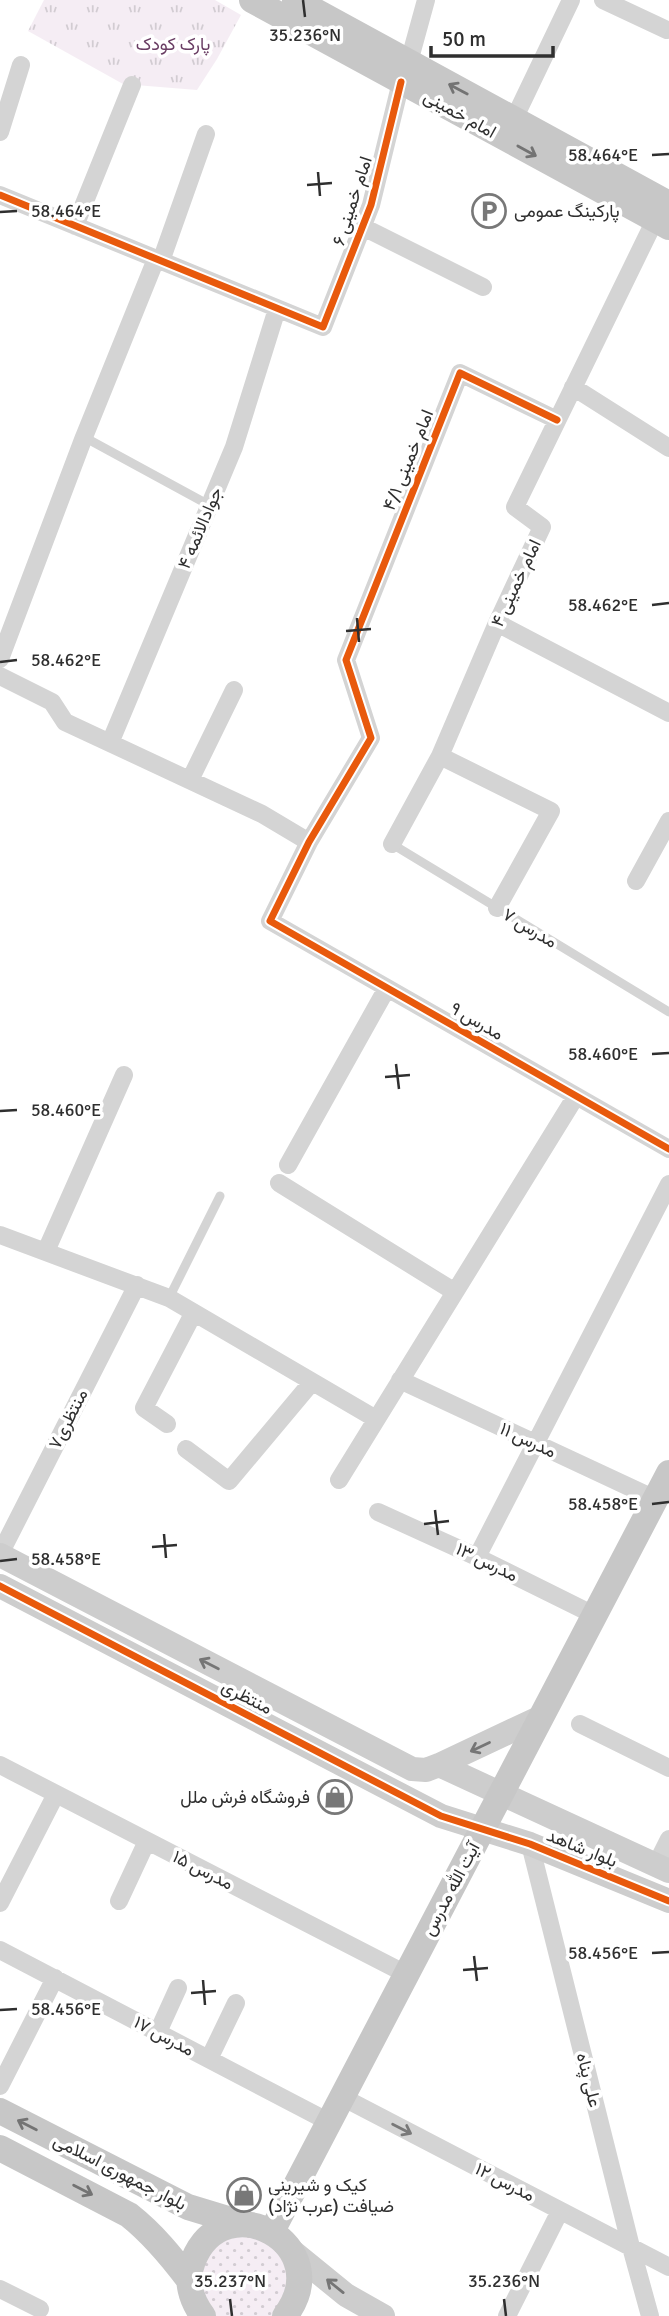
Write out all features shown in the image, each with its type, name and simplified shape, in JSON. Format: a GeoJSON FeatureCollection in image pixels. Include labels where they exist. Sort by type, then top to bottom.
{"type":"FeatureCollection","features":[{"type":"Feature","properties":{"kind":"main road","name":"امام خمینی"},"geometry":{"type":"LineString","coordinates":[[252,0],[405,72],[514,119],[664,217]]}},
{"type":"Feature","properties":{"kind":"main road","name":"امام خمینی"},"geometry":{"type":"LineString","coordinates":[[295,0],[405,72],[664,217]]}},
{"type":"Feature","properties":{"kind":"main road","name":"آیت الله مدرس"},"geometry":{"type":"LineString","coordinates":[[272,2231],[669,1473]]}},
{"type":"Feature","properties":{"kind":"main road","name":"بلوار جمهوری اسلامی"},"geometry":{"type":"LineString","coordinates":[[0,2111],[188,2207],[272,2231]]}},
{"type":"Feature","properties":{"kind":"main road","name":"بلوار جمهوری اسلامی"},"geometry":{"type":"LineString","coordinates":[[0,2148],[119,2208],[146,2228],[189,2280]]}},
{"type":"Feature","properties":{"kind":"main road"},"geometry":{"type":"LineString","coordinates":[[146,2228],[164,2226],[171,2218],[172,2207],[163,2194]]}},
{"type":"Feature","properties":{"kind":"main road"},"geometry":{"type":"LineString","coordinates":[[198,2313],[189,2280],[194,2259],[205,2240],[216,2232],[244,2224]]}},
{"type":"Feature","properties":{"kind":"main road"},"geometry":{"type":"LineString","coordinates":[[272,2231],[292,2251],[298,2265],[298,2293],[285,2316]]}},
{"type":"Feature","properties":{"kind":"street","name":"امام خمینی ۶"},"geometry":{"type":"LineString","coordinates":[[277,309],[323,327],[371,205],[426,0]]}},
{"type":"Feature","properties":{"kind":"street"},"geometry":{"type":"LineString","coordinates":[[514,119],[571,0]]}},
{"type":"Feature","properties":{"kind":"street"},"geometry":{"type":"LineString","coordinates":[[603,0],[667,30]]}},
{"type":"Feature","properties":{"kind":"street"},"geometry":{"type":"LineString","coordinates":[[0,132],[21,65]]}},
{"type":"Feature","properties":{"kind":"street"},"geometry":{"type":"LineString","coordinates":[[75,226],[132,85]]}},
{"type":"Feature","properties":{"kind":"street"},"geometry":{"type":"LineString","coordinates":[[0,659],[84,437],[158,260],[206,134]]}},
{"type":"Feature","properties":{"kind":"street"},"geometry":{"type":"LineString","coordinates":[[0,195],[277,309]]}},
{"type":"Feature","properties":{"kind":"street","name":"امام خمینی ۴"},"geometry":{"type":"LineString","coordinates":[[392,844],[440,756],[542,527],[515,507],[573,387],[664,217]]}},
{"type":"Feature","properties":{"kind":"street"},"geometry":{"type":"LineString","coordinates":[[363,227],[483,287]]}},
{"type":"Feature","properties":{"kind":"street","name":"جوادالائمه ۴"},"geometry":{"type":"LineString","coordinates":[[110,743],[234,447],[277,309]]}},
{"type":"Feature","properties":{"kind":"street","name":"امام خمینی ۴/۱"},"geometry":{"type":"LineString","coordinates":[[309,842],[371,738],[346,660],[460,373],[558,419]]}},
{"type":"Feature","properties":{"kind":"street"},"geometry":{"type":"LineString","coordinates":[[573,387],[669,448]]}},
{"type":"Feature","properties":{"kind":"street"},"geometry":{"type":"LineString","coordinates":[[0,608],[17,616]]}},
{"type":"Feature","properties":{"kind":"street"},"geometry":{"type":"LineString","coordinates":[[497,623],[669,713]]}},
{"type":"Feature","properties":{"kind":"street"},"geometry":{"type":"LineString","coordinates":[[0,676],[52,702],[65,722],[262,814],[309,842]]}},
{"type":"Feature","properties":{"kind":"street"},"geometry":{"type":"LineString","coordinates":[[190,780],[233,690]]}},
{"type":"Feature","properties":{"kind":"street"},"geometry":{"type":"LineString","coordinates":[[440,756],[551,811],[497,908]]}},
{"type":"Feature","properties":{"kind":"street"},"geometry":{"type":"LineString","coordinates":[[636,881],[669,821]]}},
{"type":"Feature","properties":{"kind":"street","name":"مدرس ۹"},"geometry":{"type":"LineString","coordinates":[[309,842],[270,921],[669,1149]]}},
{"type":"Feature","properties":{"kind":"street"},"geometry":{"type":"LineString","coordinates":[[288,1166],[387,988]]}},
{"type":"Feature","properties":{"kind":"street"},"geometry":{"type":"LineString","coordinates":[[46,1251],[124,1075]]}},
{"type":"Feature","properties":{"kind":"street"},"geometry":{"type":"LineString","coordinates":[[339,1480],[576,1096]]}},
{"type":"Feature","properties":{"kind":"street"},"geometry":{"type":"LineString","coordinates":[[279,1183],[455,1292]]}},
{"type":"Feature","properties":{"kind":"street"},"geometry":{"type":"LineString","coordinates":[[477,1557],[669,1184]]}},
{"type":"Feature","properties":{"kind":"street"},"geometry":{"type":"LineString","coordinates":[[0,1235],[169,1298],[376,1419]]}},
{"type":"Feature","properties":{"kind":"street","name":"منتظری۷"},"geometry":{"type":"LineString","coordinates":[[0,1554],[136,1285]]}},
{"type":"Feature","properties":{"kind":"street"},"geometry":{"type":"LineString","coordinates":[[167,1424],[144,1408],[193,1314]]}},
{"type":"Feature","properties":{"kind":"street","name":"مدرس ۱۱"},"geometry":{"type":"LineString","coordinates":[[400,1380],[655,1499]]}},
{"type":"Feature","properties":{"kind":"street"},"geometry":{"type":"LineString","coordinates":[[186,1449],[229,1482],[312,1382]]}},
{"type":"Feature","properties":{"kind":"street","name":"مدرس ۱۳"},"geometry":{"type":"LineString","coordinates":[[378,1512],[594,1615]]}},
{"type":"Feature","properties":{"kind":"street","name":"منتظری"},"geometry":{"type":"LineString","coordinates":[[0,1554],[412,1769],[426,1770],[439,1765],[541,1717]]}},
{"type":"Feature","properties":{"kind":"street","name":"منتظری"},"geometry":{"type":"LineString","coordinates":[[0,1587],[441,1816],[482,1830]]}},
{"type":"Feature","properties":{"kind":"street"},"geometry":{"type":"LineString","coordinates":[[580,1724],[669,1768]]}},
{"type":"Feature","properties":{"kind":"street"},"geometry":{"type":"LineString","coordinates":[[321,1753],[334,1728]]}},
{"type":"Feature","properties":{"kind":"street","name":"مدرس ۱۵"},"geometry":{"type":"LineString","coordinates":[[0,1765],[406,1974]]}},
{"type":"Feature","properties":{"kind":"street","name":"بلوار شاهد"},"geometry":{"type":"LineString","coordinates":[[439,1765],[663,1868]]}},
{"type":"Feature","properties":{"kind":"street"},"geometry":{"type":"LineString","coordinates":[[0,1903],[56,1794]]}},
{"type":"Feature","properties":{"kind":"street","name":"بلوار شاهد"},"geometry":{"type":"LineString","coordinates":[[482,1830],[530,1844],[669,1901]]}},
{"type":"Feature","properties":{"kind":"street"},"geometry":{"type":"LineString","coordinates":[[663,1868],[669,1839]]}},
{"type":"Feature","properties":{"kind":"street"},"geometry":{"type":"LineString","coordinates":[[119,1901],[147,1841]]}},
{"type":"Feature","properties":{"kind":"street","name":"علی پناه"},"geometry":{"type":"LineString","coordinates":[[530,1844],[650,2316]]}},
{"type":"Feature","properties":{"kind":"street","name":"مدرس ۱۷"},"geometry":{"type":"LineString","coordinates":[[0,1950],[329,2122]]}},
{"type":"Feature","properties":{"kind":"street"},"geometry":{"type":"LineString","coordinates":[[0,2086],[55,1978]]}},
{"type":"Feature","properties":{"kind":"street"},"geometry":{"type":"LineString","coordinates":[[158,2032],[178,1988]]}},
{"type":"Feature","properties":{"kind":"street"},"geometry":{"type":"LineString","coordinates":[[209,2059],[236,2003]]}},
{"type":"Feature","properties":{"kind":"street","name":"مدرس ۱۲"},"geometry":{"type":"LineString","coordinates":[[342,2097],[669,2267]]}},
{"type":"Feature","properties":{"kind":"street"},"geometry":{"type":"LineString","coordinates":[[507,2316],[560,2211]]}},
{"type":"Feature","properties":{"kind":"street"},"geometry":{"type":"LineString","coordinates":[[292,2251],[368,2314]]}},
{"type":"Feature","properties":{"kind":"street"},"geometry":{"type":"LineString","coordinates":[[0,2289],[40,2309]]}},
{"type":"Feature","properties":{"kind":"lane"},"geometry":{"type":"LineString","coordinates":[[84,437],[209,505]]}},
{"type":"Feature","properties":{"kind":"lane","name":"مدرس ۷"},"geometry":{"type":"LineString","coordinates":[[392,844],[669,1012]]}},
{"type":"Feature","properties":{"kind":"lane"},"geometry":{"type":"LineString","coordinates":[[169,1298],[220,1196]]}},
{"type":"Feature","properties":{"kind":"green space","name":"پارک کودک"},"geometry":{"type":"Polygon","coordinates":[[[44,0],[215,0],[241,15],[197,90],[123,84],[28,31],[44,0]]]}},
{"type":"Feature","properties":{"kind":"green space"},"geometry":{"type":"Polygon","coordinates":[[[265,2235],[293,2274],[278,2316],[212,2316],[206,2311],[198,2264],[217,2238],[265,2235]]]}},
{"type":"Feature","properties":{"kind":"cycle path"},"geometry":{"type":"LineString","coordinates":[[0,195],[323,327],[371,205],[401,82]]}},
{"type":"Feature","properties":{"kind":"cycle path"},"geometry":{"type":"LineString","coordinates":[[557,420],[460,373],[346,660],[371,738],[309,842],[270,921],[669,1149]]}},
{"type":"Feature","properties":{"kind":"cycle path"},"geometry":{"type":"LineString","coordinates":[[0,1586],[441,1816],[530,1844],[669,1901]]}},
{"type":"Feature","properties":{"kind":"place","name":"پارکینگ عمومی"},"geometry":{"type":"Point","coordinates":[489,211]}},
{"type":"Feature","properties":{"kind":"place","name":"فروشگاه فرش ملل"},"geometry":{"type":"Point","coordinates":[335,1797]}},
{"type":"Feature","properties":{"kind":"place","name":"کیک و شیرینی ضیافت (عرب نژاد)"},"geometry":{"type":"Point","coordinates":[244,2195]}}]}
